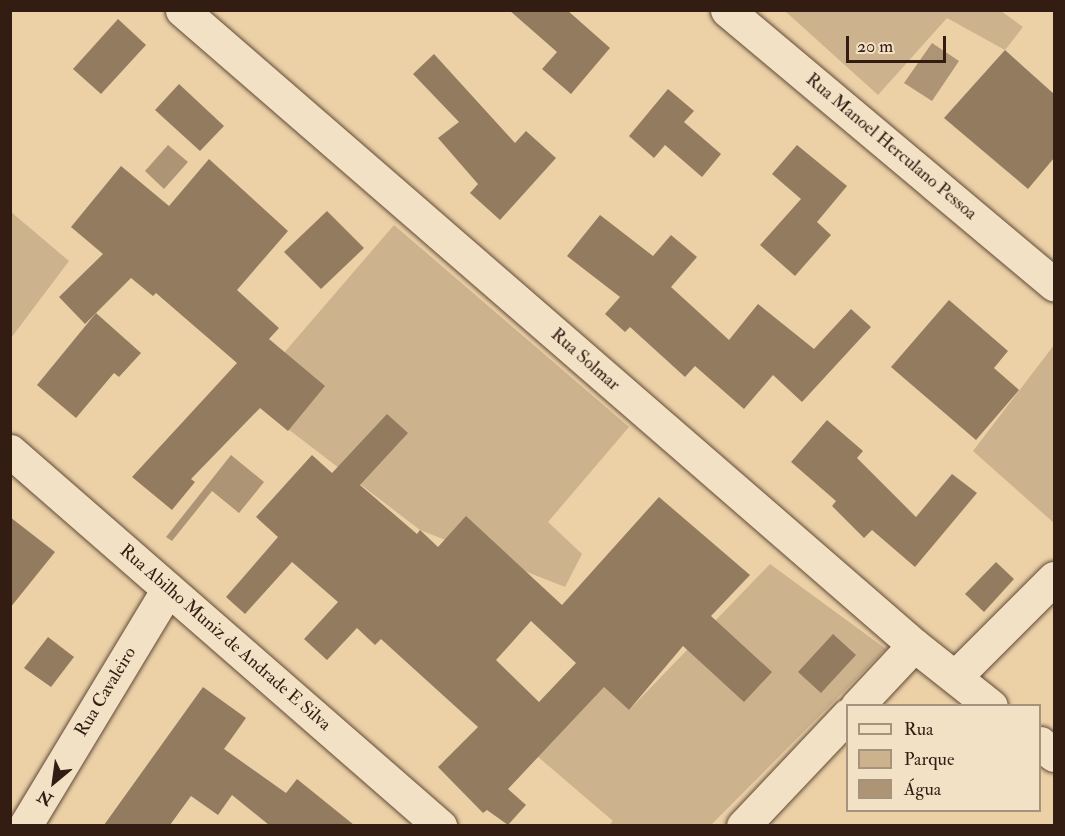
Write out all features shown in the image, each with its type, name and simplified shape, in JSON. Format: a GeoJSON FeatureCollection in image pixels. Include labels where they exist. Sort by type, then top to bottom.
{"type":"FeatureCollection","features":[{"type":"Feature","properties":{"kind":"street","name":"Rua Solmar"},"geometry":{"type":"LineString","coordinates":[[182,10],[914,645],[991,704]]}},
{"type":"Feature","properties":{"kind":"street","name":"Rua Manoel Herculano Pessoa"},"geometry":{"type":"LineString","coordinates":[[727,10],[1054,284]]}},
{"type":"Feature","properties":{"kind":"street","name":"Rua Abilho Muniz de Andrade E Silva"},"geometry":{"type":"LineString","coordinates":[[10,451],[440,825]]}},
{"type":"Feature","properties":{"kind":"street"},"geometry":{"type":"LineString","coordinates":[[955,677],[1054,578]]}},
{"type":"Feature","properties":{"kind":"street","name":"Rua Cavaleiro"},"geometry":{"type":"LineString","coordinates":[[25,825],[168,589]]}},
{"type":"Feature","properties":{"kind":"street"},"geometry":{"type":"LineString","coordinates":[[858,704],[914,645]]}},
{"type":"Feature","properties":{"kind":"street"},"geometry":{"type":"LineString","coordinates":[[742,825],[846,717]]}},
{"type":"Feature","properties":{"kind":"street"},"geometry":{"type":"LineString","coordinates":[[1041,744],[1054,755]]}},
{"type":"Feature","properties":{"kind":"green space"},"geometry":{"type":"Polygon","coordinates":[[[1001,11],[1023,27],[1005,50],[947,18],[878,95],[786,12],[1001,11]]]}},
{"type":"Feature","properties":{"kind":"green space"},"geometry":{"type":"Polygon","coordinates":[[[11,212],[69,261],[11,338],[11,212]]]}},
{"type":"Feature","properties":{"kind":"green space"},"geometry":{"type":"Polygon","coordinates":[[[394,225],[629,427],[548,522],[582,554],[565,587],[420,530],[246,397],[394,225]]]}},
{"type":"Feature","properties":{"kind":"green space"},"geometry":{"type":"Polygon","coordinates":[[[1054,345],[1054,523],[973,451],[1054,345]]]}},
{"type":"Feature","properties":{"kind":"green space"},"geometry":{"type":"Polygon","coordinates":[[[770,564],[886,649],[711,825],[609,825],[613,821],[537,756],[601,684],[629,710],[770,564]]]}},
{"type":"Feature","properties":{"kind":"water"},"geometry":{"type":"Polygon","coordinates":[[[932,43],[959,61],[932,101],[904,83],[932,43]]]}},
{"type":"Feature","properties":{"kind":"water"},"geometry":{"type":"Polygon","coordinates":[[[168,145],[188,162],[164,189],[145,171],[168,145]]]}},
{"type":"Feature","properties":{"kind":"water"},"geometry":{"type":"Polygon","coordinates":[[[231,455],[264,482],[239,513],[212,491],[172,541],[166,537],[231,455]]]}},
{"type":"Feature","properties":{"kind":"building"},"geometry":{"type":"Polygon","coordinates":[[[509,10],[567,10],[610,48],[571,94],[542,69],[557,52],[509,10]]]}},
{"type":"Feature","properties":{"kind":"building"},"geometry":{"type":"Polygon","coordinates":[[[118,19],[146,45],[101,94],[73,69],[118,19]]]}},
{"type":"Feature","properties":{"kind":"building"},"geometry":{"type":"Polygon","coordinates":[[[1005,50],[1054,94],[1054,158],[1028,189],[944,118],[1005,50]]]}},
{"type":"Feature","properties":{"kind":"building"},"geometry":{"type":"Polygon","coordinates":[[[434,54],[515,143],[526,131],[556,158],[500,220],[470,193],[478,184],[438,138],[459,122],[413,74],[434,54]]]}},
{"type":"Feature","properties":{"kind":"building"},"geometry":{"type":"Polygon","coordinates":[[[179,84],[224,126],[200,151],[155,110],[179,84]]]}},
{"type":"Feature","properties":{"kind":"building"},"geometry":{"type":"Polygon","coordinates":[[[668,89],[694,111],[684,122],[721,154],[702,177],[665,145],[654,158],[629,136],[668,89]]]}},
{"type":"Feature","properties":{"kind":"building"},"geometry":{"type":"Polygon","coordinates":[[[797,145],[847,186],[817,222],[831,235],[795,276],[760,245],[801,199],[772,174],[797,145]]]}},
{"type":"Feature","properties":{"kind":"building"},"geometry":{"type":"Polygon","coordinates":[[[209,159],[288,231],[237,290],[279,328],[269,339],[325,386],[288,431],[260,408],[191,479],[195,482],[172,510],[132,477],[237,363],[156,293],[153,296],[131,278],[85,324],[59,297],[103,254],[71,227],[121,166],[169,206],[209,159]]]}},
{"type":"Feature","properties":{"kind":"building"},"geometry":{"type":"Polygon","coordinates":[[[327,211],[364,248],[321,289],[284,252],[327,211]]]}},
{"type":"Feature","properties":{"kind":"building"},"geometry":{"type":"Polygon","coordinates":[[[600,215],[653,256],[671,235],[697,257],[671,287],[729,340],[758,304],[814,349],[851,309],[871,327],[802,402],[773,375],[744,409],[695,366],[685,377],[630,327],[625,332],[605,314],[620,297],[567,256],[600,215]]]}},
{"type":"Feature","properties":{"kind":"building"},"geometry":{"type":"Polygon","coordinates":[[[949,300],[1008,351],[994,368],[1019,390],[976,440],[891,367],[949,300]]]}},
{"type":"Feature","properties":{"kind":"building"},"geometry":{"type":"Polygon","coordinates":[[[96,313],[141,353],[119,377],[114,373],[76,418],[37,385],[96,313]]]}},
{"type":"Feature","properties":{"kind":"building"},"geometry":{"type":"Polygon","coordinates":[[[387,414],[408,433],[360,485],[417,534],[420,530],[438,547],[466,516],[562,605],[659,497],[750,575],[711,616],[772,672],[744,702],[683,646],[629,710],[604,687],[508,789],[526,805],[508,825],[487,810],[483,813],[438,767],[478,727],[381,639],[375,645],[357,628],[327,660],[304,639],[338,602],[292,562],[245,614],[226,597],[278,537],[256,517],[312,455],[332,473],[387,414]],[[531,621],[496,660],[539,702],[576,663],[531,621]]]}},
{"type":"Feature","properties":{"kind":"building"},"geometry":{"type":"Polygon","coordinates":[[[827,420],[863,451],[857,458],[916,517],[952,474],[977,493],[915,567],[872,530],[864,538],[832,506],[836,501],[791,462],[827,420]]]}},
{"type":"Feature","properties":{"kind":"building"},"geometry":{"type":"Polygon","coordinates":[[[10,517],[55,552],[10,608],[10,517]]]}},
{"type":"Feature","properties":{"kind":"building"},"geometry":{"type":"Polygon","coordinates":[[[996,562],[1014,579],[984,612],[965,594],[996,562]]]}},
{"type":"Feature","properties":{"kind":"building"},"geometry":{"type":"Polygon","coordinates":[[[833,634],[856,655],[821,693],[798,672],[833,634]]]}},
{"type":"Feature","properties":{"kind":"building"},"geometry":{"type":"Polygon","coordinates":[[[48,637],[74,657],[51,687],[24,668],[48,637]]]}},
{"type":"Feature","properties":{"kind":"building"},"geometry":{"type":"Polygon","coordinates":[[[203,687],[246,718],[224,749],[286,793],[297,779],[354,825],[269,825],[232,795],[218,815],[191,796],[170,825],[104,825],[203,687]]]}}]}
